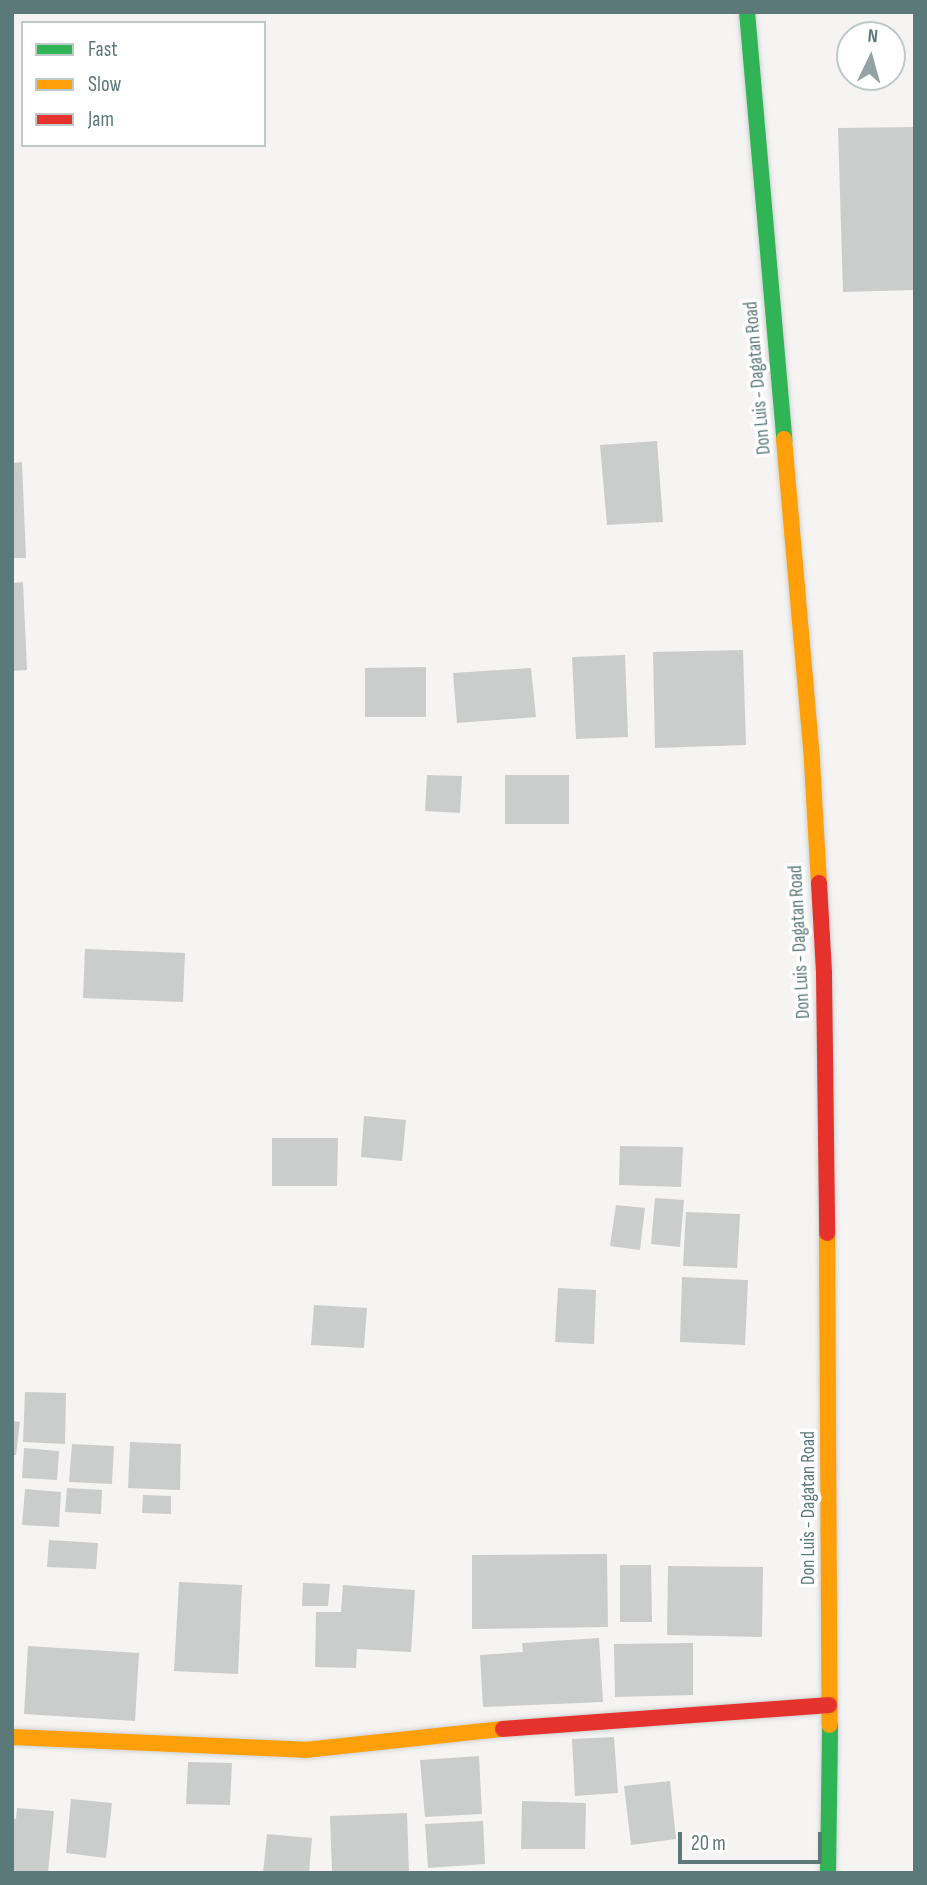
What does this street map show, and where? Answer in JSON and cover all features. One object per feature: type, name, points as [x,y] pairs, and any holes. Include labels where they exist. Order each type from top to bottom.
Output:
[{"type":"street","name":"Don Luis - Dagatan Road","points":[[747,12],[812,762],[824,973],[829,1201],[828,1873]]},
{"type":"street","points":[[12,1737],[176,1742],[305,1750],[546,1725],[829,1705]]},
{"type":"building","points":[[915,127],[915,290],[843,292],[838,128]]},
{"type":"building","points":[[657,441],[663,522],[607,525],[600,445]]},
{"type":"building","points":[[22,462],[26,558],[12,558],[12,463]]},
{"type":"building","points":[[23,582],[27,670],[12,671],[12,583]]},
{"type":"building","points":[[743,650],[746,745],[655,748],[653,652]]},
{"type":"building","points":[[625,655],[628,737],[576,739],[572,657]]},
{"type":"building","points":[[426,667],[426,717],[365,717],[365,668]]},
{"type":"building","points":[[531,668],[536,717],[457,723],[453,673]]},
{"type":"building","points":[[427,775],[462,776],[460,813],[425,811]]},
{"type":"building","points":[[505,775],[569,775],[569,824],[505,824]]},
{"type":"building","points":[[85,949],[185,953],[183,1002],[83,998]]},
{"type":"building","points":[[364,1116],[406,1120],[402,1161],[361,1157]]},
{"type":"building","points":[[272,1138],[338,1138],[337,1186],[272,1186]]},
{"type":"building","points":[[620,1146],[683,1147],[681,1187],[619,1185]]},
{"type":"building","points":[[655,1198],[684,1200],[680,1247],[651,1244]]},
{"type":"building","points":[[616,1205],[645,1208],[640,1250],[610,1246]]},
{"type":"building","points":[[686,1212],[740,1214],[737,1268],[683,1266]]},
{"type":"building","points":[[682,1277],[748,1280],[745,1345],[680,1342]]},
{"type":"building","points":[[558,1288],[596,1290],[594,1344],[555,1342]]},
{"type":"building","points":[[314,1305],[367,1308],[364,1348],[311,1345]]},
{"type":"building","points":[[25,1392],[66,1393],[65,1444],[23,1442]]},
{"type":"building","points":[[12,1421],[20,1422],[16,1455],[12,1455]]},
{"type":"building","points":[[130,1442],[181,1444],[180,1490],[128,1488]]},
{"type":"building","points":[[72,1444],[114,1446],[112,1484],[69,1482]]},
{"type":"building","points":[[24,1448],[59,1451],[57,1480],[22,1478]]},
{"type":"building","points":[[67,1488],[102,1490],[101,1514],[65,1512]]},
{"type":"building","points":[[25,1489],[61,1492],[59,1527],[22,1525]]},
{"type":"building","points":[[143,1495],[171,1496],[171,1514],[142,1513]]},
{"type":"building","points":[[49,1540],[98,1543],[96,1569],[47,1567]]},
{"type":"building","points":[[607,1554],[608,1627],[472,1629],[472,1555]]},
{"type":"building","points":[[620,1565],[651,1565],[652,1622],[620,1622]]},
{"type":"building","points":[[668,1566],[763,1567],[762,1637],[667,1635]]},
{"type":"building","points":[[179,1582],[242,1585],[238,1674],[174,1671]]},
{"type":"building","points":[[303,1583],[330,1584],[328,1606],[302,1606]]},
{"type":"building","points":[[343,1585],[415,1590],[411,1652],[357,1649],[356,1668],[315,1667],[316,1612],[341,1612]]},
{"type":"building","points":[[599,1638],[603,1702],[483,1707],[480,1655],[523,1652],[522,1643]]},
{"type":"building","points":[[693,1643],[693,1695],[615,1697],[614,1644]]},
{"type":"building","points":[[28,1646],[139,1653],[135,1721],[24,1714]]},
{"type":"building","points":[[614,1737],[618,1793],[575,1796],[572,1739]]},
{"type":"building","points":[[479,1756],[482,1814],[425,1817],[420,1760]]},
{"type":"building","points":[[188,1762],[232,1763],[230,1805],[186,1804]]},
{"type":"building","points":[[670,1781],[676,1839],[631,1845],[624,1786]]},
{"type":"building","points":[[71,1799],[112,1803],[106,1858],[66,1853]]},
{"type":"building","points":[[522,1801],[586,1803],[585,1849],[521,1849]]},
{"type":"building","points":[[17,1808],[54,1811],[48,1873],[12,1873],[12,1818],[16,1819]]},
{"type":"building","points":[[407,1813],[409,1873],[332,1873],[330,1816]]},
{"type":"building","points":[[483,1821],[485,1864],[428,1868],[425,1824]]},
{"type":"building","points":[[267,1834],[312,1838],[309,1873],[263,1873]]},
{"type":"traffic: fast","points":[[747,12],[784,439]]},
{"type":"traffic: fast","points":[[828,1873],[830,1725]]},
{"type":"traffic: slow","points":[[784,439],[812,762],[819,883]]},
{"type":"traffic: slow","points":[[827,1233],[830,1725]]},
{"type":"traffic: slow","points":[[12,1737],[305,1750],[503,1729]]},
{"type":"traffic: jam","points":[[819,883],[824,973],[827,1233]]},
{"type":"traffic: jam","points":[[503,1729],[829,1705]]}]
